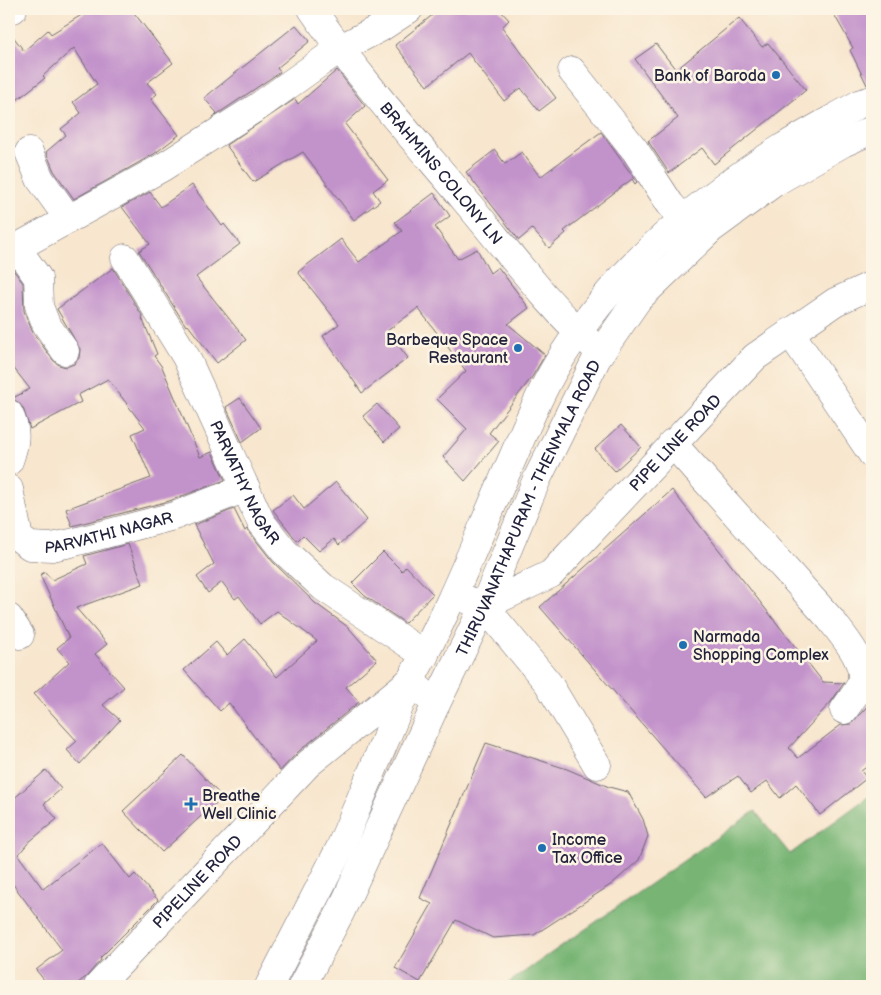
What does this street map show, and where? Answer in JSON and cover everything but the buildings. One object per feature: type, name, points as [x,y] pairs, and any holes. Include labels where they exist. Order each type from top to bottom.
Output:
[{"type":"street","points":[[9,10],[13,9]]},
{"type":"street","name":"BRAHMINS COLONY LN","points":[[312,9],[339,49],[577,332],[601,353]]},
{"type":"street","points":[[65,351],[46,324],[39,306],[38,278],[13,249],[163,167],[259,106],[339,49],[380,28],[409,9]]},
{"type":"street","points":[[572,71],[635,150],[670,204],[684,220]]},
{"type":"street","points":[[269,986],[340,848],[410,681],[425,655],[523,434],[554,369],[577,332],[612,289],[649,249],[714,195],[781,148],[861,103],[872,100]]},
{"type":"street","name":"THIRUVANATHAPURAM - THENMALA ROAD","points":[[302,986],[340,911],[436,704],[484,606],[537,479],[573,404],[601,353],[638,299],[711,229],[775,182],[843,143],[872,130]]},
{"type":"street","points":[[29,152],[40,179],[68,218]]},
{"type":"street","name":"PARVATHY NAGAR","points":[[125,258],[186,357],[261,522],[297,563],[323,587],[425,655]]},
{"type":"street","name":"PIPE LINE ROAD","points":[[484,606],[551,574],[672,443],[755,357],[835,302],[872,285]]},
{"type":"street","points":[[790,332],[872,454]]},
{"type":"street","points":[[9,414],[15,426],[14,444],[9,461]]},
{"type":"street","points":[[672,443],[832,620],[851,649],[861,666],[861,683],[844,710]]},
{"type":"street","name":"PARVATHI NAGAR","points":[[9,489],[14,543],[52,547],[174,516],[246,488]]},
{"type":"street","points":[[452,595],[484,606],[548,682],[597,765]]},
{"type":"street","points":[[410,681],[436,704]]},
{"type":"street","name":"PIPELINE ROAD","points":[[98,986],[308,764],[410,681]]},
{"type":"green space","points":[[872,794],[872,986],[504,986],[755,811],[790,854]]},
{"type":"place","name":"Bank of Baroda","points":[[776,75]]},
{"type":"place","name":"Barbeque Space Restaurant","points":[[518,348]]},
{"type":"place","name":"Narmada Shopping Complex","points":[[683,645]]},
{"type":"place","name":"Breathe Well Clinic","points":[[191,804]]},
{"type":"place","name":"Income Tax Office","points":[[542,848]]}]
